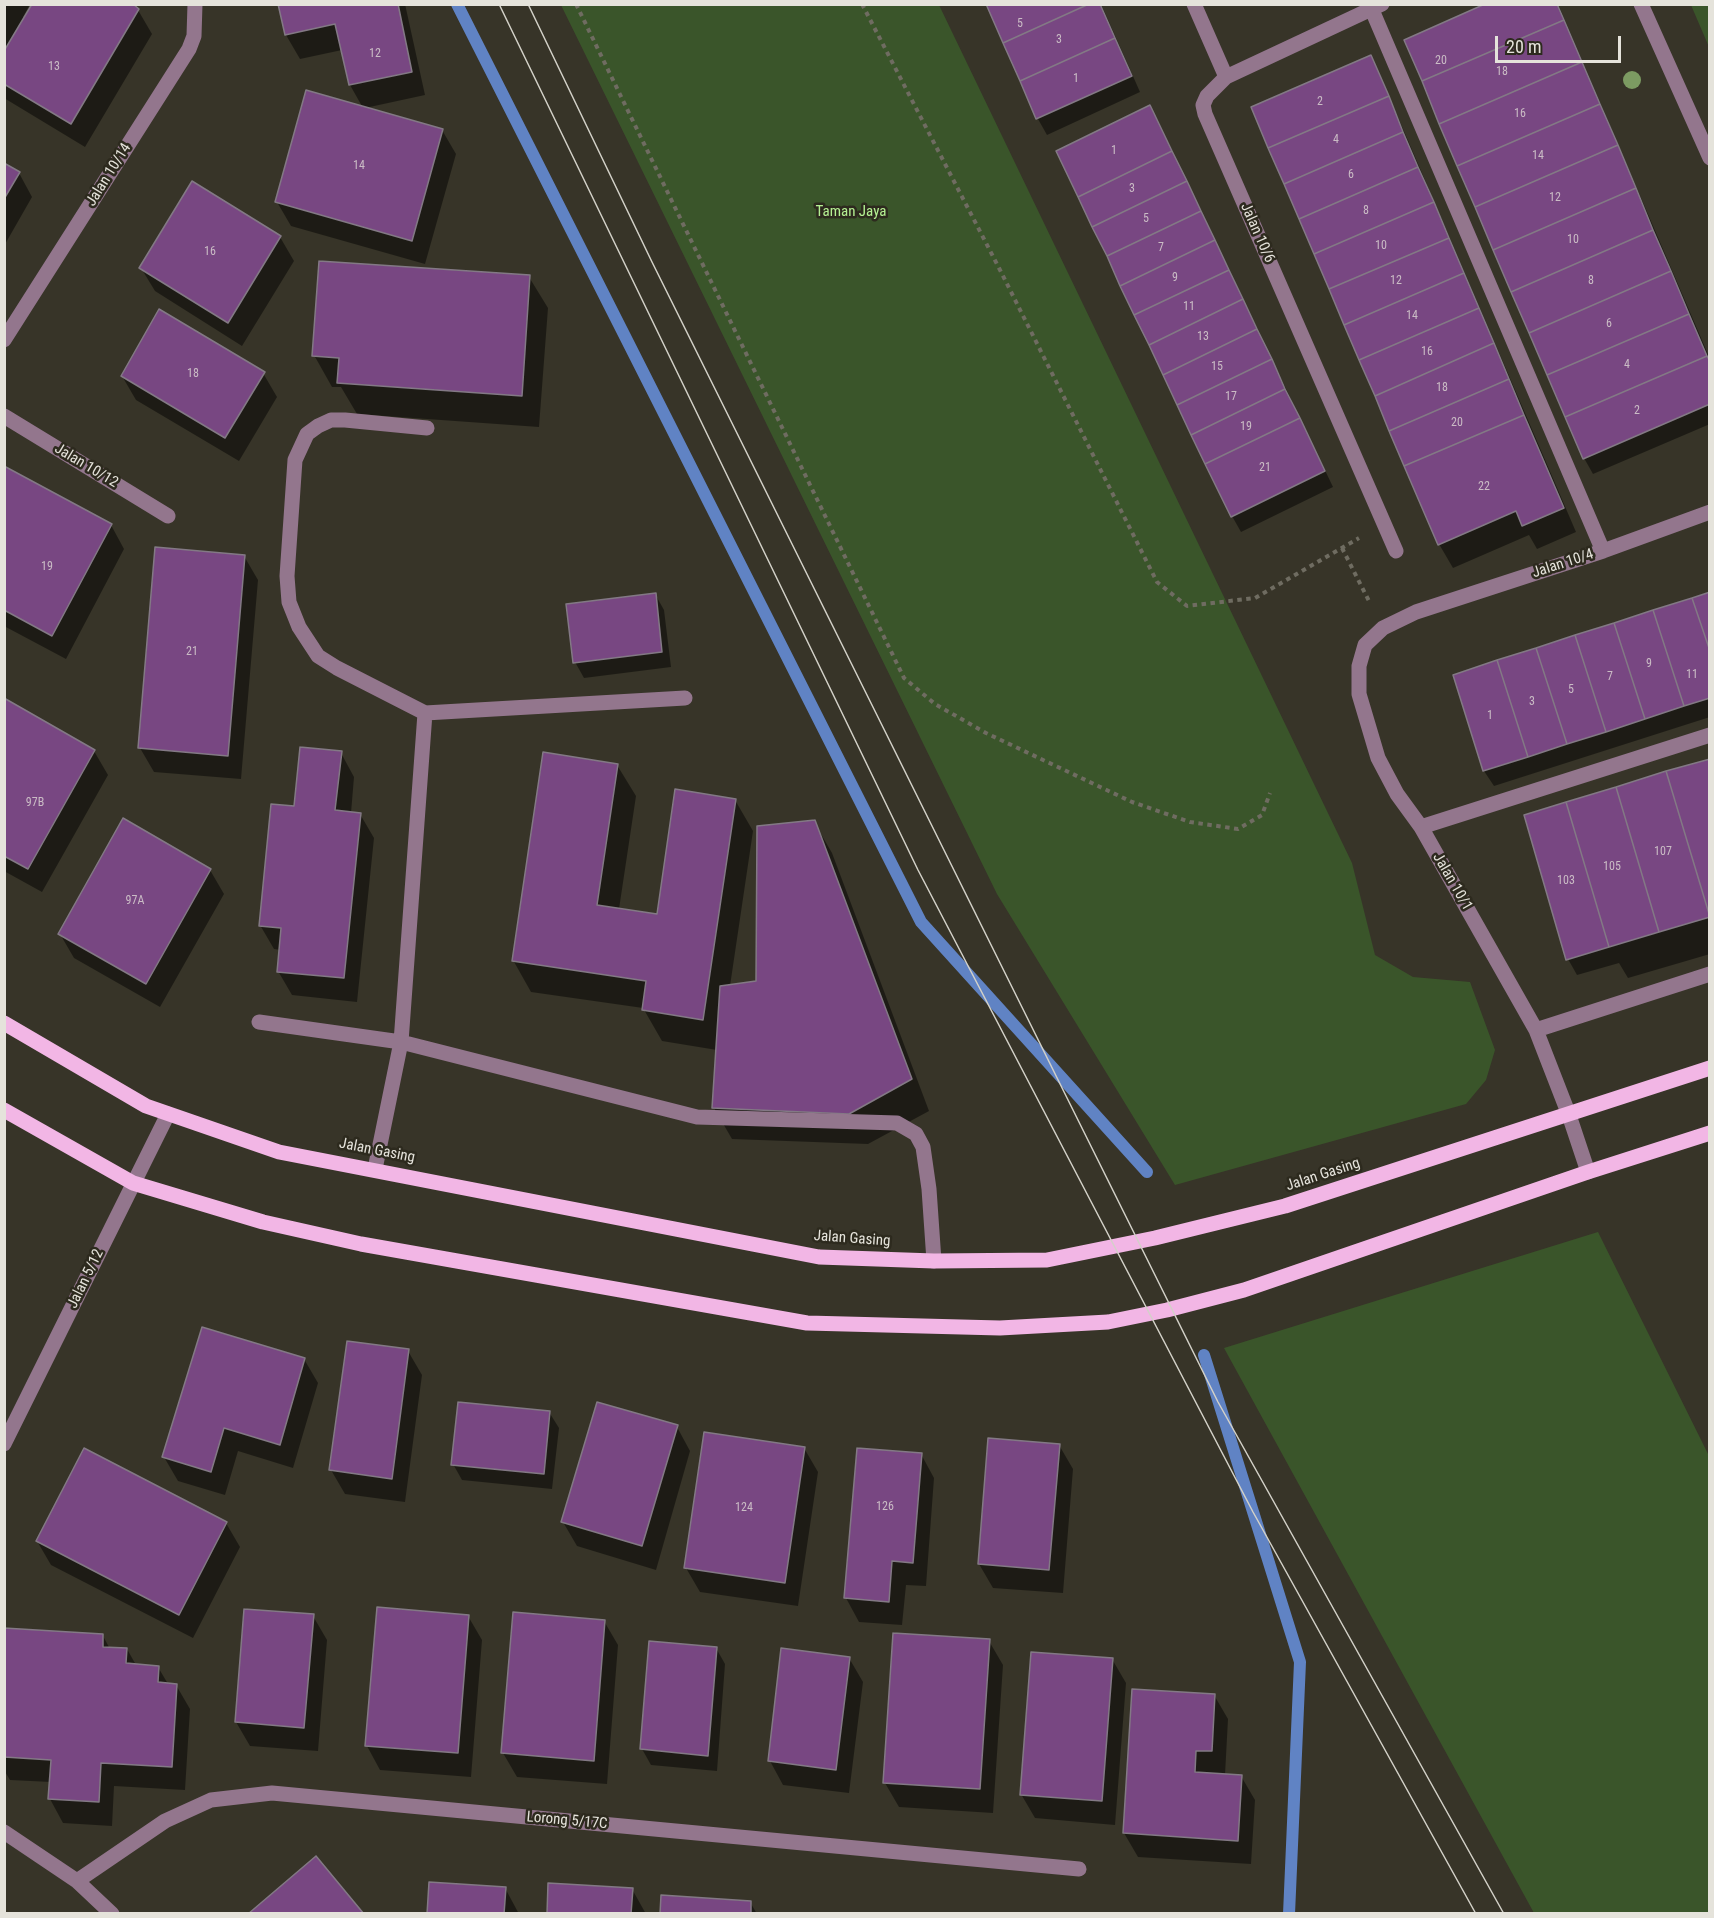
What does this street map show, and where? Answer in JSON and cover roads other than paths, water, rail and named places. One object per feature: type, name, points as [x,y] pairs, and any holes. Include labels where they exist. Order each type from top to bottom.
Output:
[{"type":"main road","name":"Jalan Gasing","points":[[4,1023],[146,1106],[279,1152],[819,1257],[934,1261],[1047,1260],[1155,1238],[1285,1206],[1710,1068]]},
{"type":"main road","points":[[4,1110],[133,1184],[264,1222],[361,1244],[807,1323],[1000,1328],[1108,1322],[1167,1310],[1244,1290],[1588,1172],[1710,1133]]},
{"type":"street","name":"Jalan 10/14","points":[[4,340],[189,49],[194,36],[195,4]]},
{"type":"street","points":[[1194,4],[1226,77]]},
{"type":"street","points":[[1641,4],[1710,158]]},
{"type":"street","points":[[1377,7],[1603,551]]},
{"type":"street","name":"Jalan 10/6","points":[[1377,7],[1226,77],[1207,96],[1203,105],[1396,551]]},
{"type":"street","name":"Jalan 10/12","points":[[4,416],[168,516]]},
{"type":"street","points":[[427,428],[331,420],[308,434],[295,460],[287,576],[290,602],[299,627],[318,656],[425,713],[686,698]]},
{"type":"street","name":"Jalan 10/4","points":[[1416,612],[1603,551],[1710,512]]},
{"type":"street","name":"Jalan 10/1","points":[[1416,612],[1383,628],[1365,645],[1359,666],[1359,694],[1378,758],[1397,794],[1421,827],[1536,1030],[1588,1172]]},
{"type":"street","points":[[375,1169],[401,1042],[425,713]]},
{"type":"street","points":[[1421,827],[1710,735]]},
{"type":"street","points":[[1536,1030],[1710,974]]},
{"type":"street","points":[[259,1022],[401,1042],[697,1117],[897,1123],[916,1134],[923,1147],[929,1189],[934,1261]]},
{"type":"street","name":"Jalan 5/12","points":[[4,1444],[168,1114]]},
{"type":"street","name":"Lorong 5/17C","points":[[77,1881],[165,1821],[211,1800],[272,1793],[1079,1869]]},
{"type":"street","points":[[4,1832],[77,1881],[112,1914]]},
{"type":"waterway","points":[[457,4],[921,922],[1147,1172]]},
{"type":"waterway","points":[[1204,1355],[1300,1662],[1289,1914]]},
{"type":"tram line","points":[[499,4],[918,870],[1253,1512],[1476,1914]]},
{"type":"tram line","points":[[528,4],[652,262],[1218,1402],[1504,1914]]},
{"type":"park label","name":"Taman Jaya","points":[[851,212]]}]
